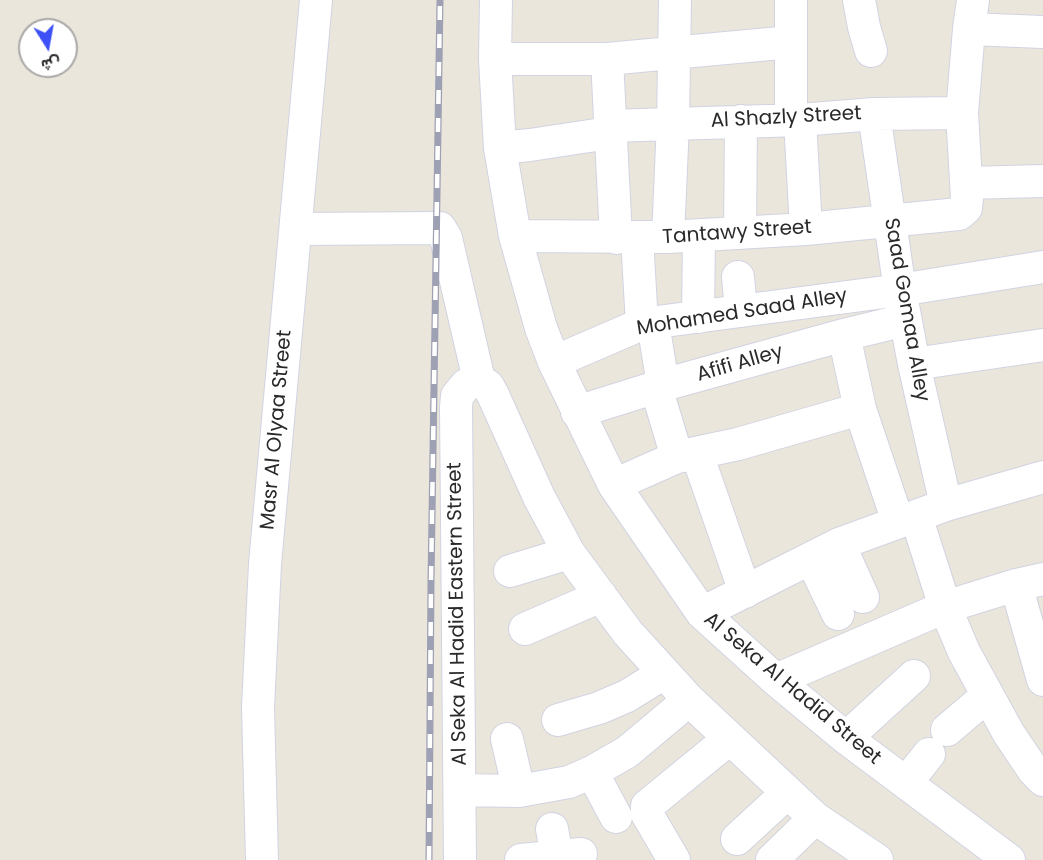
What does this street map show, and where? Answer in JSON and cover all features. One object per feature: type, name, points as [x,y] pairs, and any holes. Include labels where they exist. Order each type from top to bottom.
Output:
[{"type":"street","name":"Masr Al Olyaa Street","points":[[262,860],[259,780],[260,635],[316,0]]},
{"type":"street","name":"Al Seka Al Hadid Street","points":[[496,0],[495,59],[500,148],[515,236],[541,328],[554,362],[614,485],[702,613],[776,680],[846,738],[1009,860]]},
{"type":"street","points":[[668,237],[675,0]]},
{"type":"street","points":[[791,0],[796,120],[806,229]]},
{"type":"street","points":[[859,0],[871,51]]},
{"type":"street","points":[[1043,32],[971,14],[962,113],[966,183],[1043,182]]},
{"type":"street","points":[[495,59],[607,58],[791,42]]},
{"type":"street","points":[[607,58],[609,129],[626,238],[647,323],[659,386],[745,592]]},
{"type":"street","name":"Al Shazly Street","points":[[500,148],[530,145],[609,129],[673,123],[796,120],[874,114],[962,113]]},
{"type":"street","name":"Saad Gomaa Alley","points":[[874,114],[905,320],[946,506]]},
{"type":"street","points":[[740,233],[741,121]]},
{"type":"street","name":"Tantawy Street","points":[[515,236],[626,238],[699,236],[889,222],[959,214],[966,208],[966,183]]},
{"type":"street","points":[[296,229],[440,228],[446,238],[479,380],[489,386],[539,497],[570,553],[628,633],[689,700],[815,818],[877,860]]},
{"type":"street","points":[[698,317],[699,236]]},
{"type":"street","name":"Mohamed Saad Alley","points":[[554,362],[647,323],[900,290],[1043,267]]},
{"type":"street","points":[[738,277],[741,311]]},
{"type":"street","name":"Afifi Alley","points":[[577,412],[659,386],[905,320]]},
{"type":"street","points":[[844,335],[860,409],[964,652],[1010,735],[1034,771],[1043,780]]},
{"type":"street","points":[[914,364],[1043,345]]},
{"type":"street","name":"Al Seka Al Hadid Eastern Street","points":[[460,860],[456,407],[458,396],[466,385],[479,380]]},
{"type":"street","points":[[614,485],[687,456],[799,428],[860,409]]},
{"type":"street","points":[[702,613],[838,544],[946,506],[1043,477]]},
{"type":"street","points":[[811,558],[851,605],[838,544]]},
{"type":"street","points":[[510,571],[570,553]]},
{"type":"street","points":[[776,680],[945,607],[1030,582],[1043,680]]},
{"type":"street","points":[[525,629],[601,596]]},
{"type":"street","points":[[558,720],[599,708],[627,696],[664,673]]},
{"type":"street","points":[[846,738],[914,676]]},
{"type":"street","points":[[906,783],[938,742],[987,696]]},
{"type":"street","points":[[460,790],[519,791],[569,782],[627,752],[689,700]]},
{"type":"street","points":[[507,739],[519,791]]},
{"type":"street","points":[[674,860],[647,814],[647,806],[729,739]]},
{"type":"street","points":[[592,772],[616,817]]},
{"type":"street","points":[[737,839],[787,793]]},
{"type":"street","points":[[772,860],[815,818]]},
{"type":"street","points":[[521,860],[563,846]]},
{"type":"railway","points":[[429,860],[440,0]]}]
